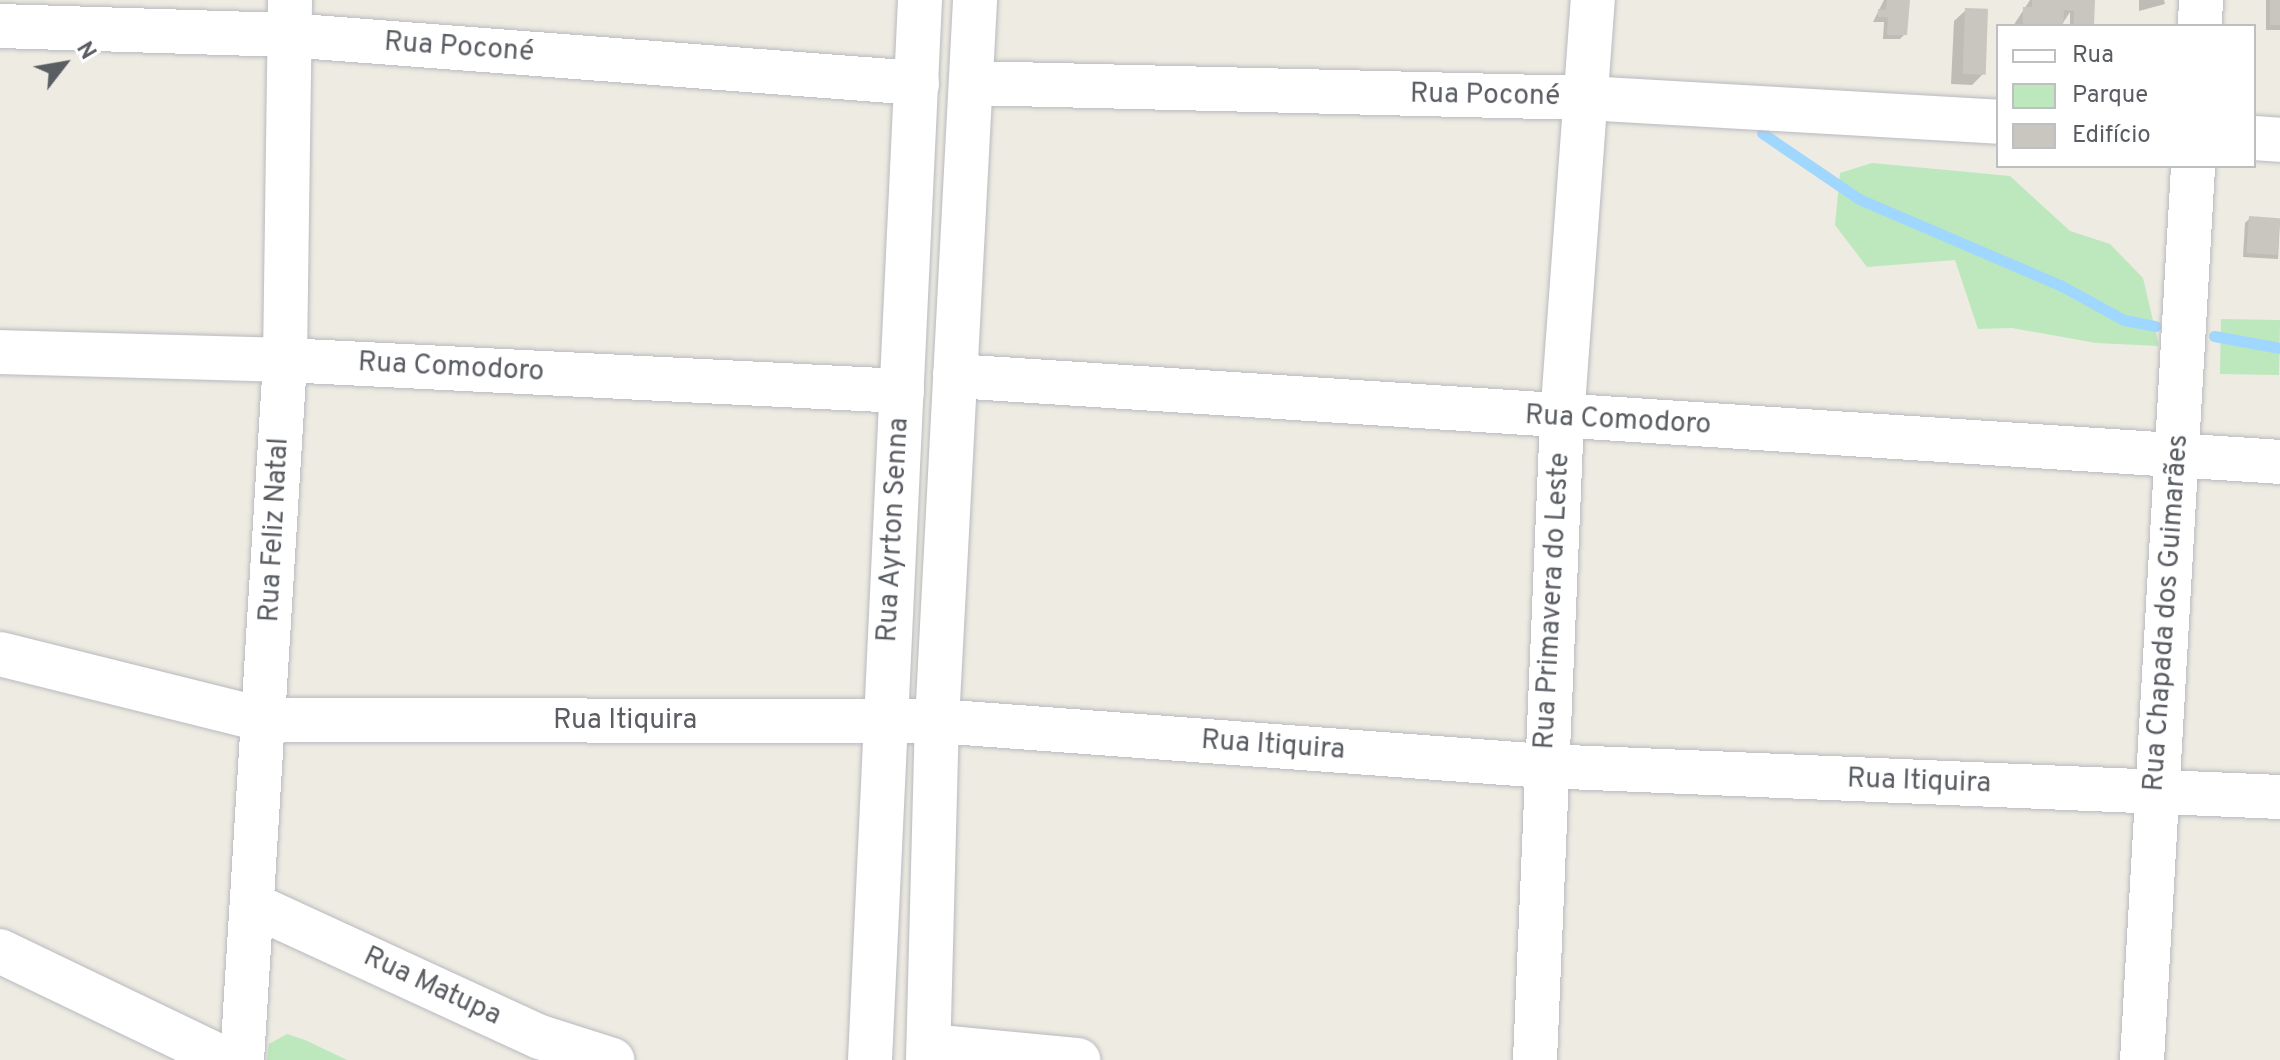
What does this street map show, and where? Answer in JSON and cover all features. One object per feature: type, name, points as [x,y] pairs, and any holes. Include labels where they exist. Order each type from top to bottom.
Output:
[{"type":"street","name":"Rua Ayrton Senna","points":[[870,1060],[920,0]]},
{"type":"street","name":"Rua Ayrton Senna","points":[[928,1053],[937,721],[975,0]]},
{"type":"street","name":"Rua Primavera do Leste","points":[[1535,1060],[1544,766],[1562,419],[1593,0]]},
{"type":"street","points":[[2200,24],[2201,0]]},
{"type":"street","name":"Rua Poconé","points":[[0,26],[289,18],[917,83]]},
{"type":"street","name":"Rua Feliz Natal","points":[[242,1060],[255,906],[285,360],[289,18]]},
{"type":"street","name":"Rua Poconé","points":[[971,83],[1586,98],[1996,122]]},
{"type":"street","points":[[2256,138],[2280,140]]},
{"type":"street","name":"Rua Chapada dos Guimarães","points":[[2142,1060],[2154,792],[2178,452],[2193,168]]},
{"type":"street","name":"Rua Comodoro","points":[[0,352],[285,360],[902,391]]},
{"type":"street","name":"Rua Comodoro","points":[[955,376],[1562,419],[2178,452],[2280,462]]},
{"type":"street","name":"Rua Itiquira","points":[[0,654],[265,720],[937,721],[1544,766],[2280,797]]},
{"type":"street","name":"Rua Matupa","points":[[255,906],[540,1037],[612,1060]]},
{"type":"street","points":[[0,951],[226,1060]]},
{"type":"street","points":[[928,1053],[1078,1060]]},
{"type":"green space","points":[[1872,163],[2010,176],[2070,231],[2110,244],[2143,278],[2159,346],[2096,343],[2012,328],[1978,329],[1955,260],[1867,267],[1835,225],[1840,173]]},
{"type":"green space","points":[[2221,319],[2280,320],[2279,375],[2220,374]]},
{"type":"green space","points":[[287,1034],[347,1060],[267,1060],[269,1044]]},
{"type":"building","points":[[1887,0],[1910,0],[1907,35],[1887,35],[1888,17],[1878,17],[1878,9],[1886,10]]},
{"type":"building","points":[[2032,0],[2095,0],[2094,24],[2074,24],[2074,11],[2064,10],[2063,24],[2023,24],[2023,7],[2032,7]]},
{"type":"building","points":[[2270,0],[2280,0],[2280,25],[2270,25]]},
{"type":"building","points":[[1965,8],[1988,9],[1986,75],[1963,74]]},
{"type":"building","points":[[2249,216],[2280,218],[2277,255],[2246,253]]},
{"type":"waterway","points":[[1762,133],[1859,199],[2060,285],[2124,320],[2155,326]]},
{"type":"waterway","points":[[2214,336],[2280,348]]}]
